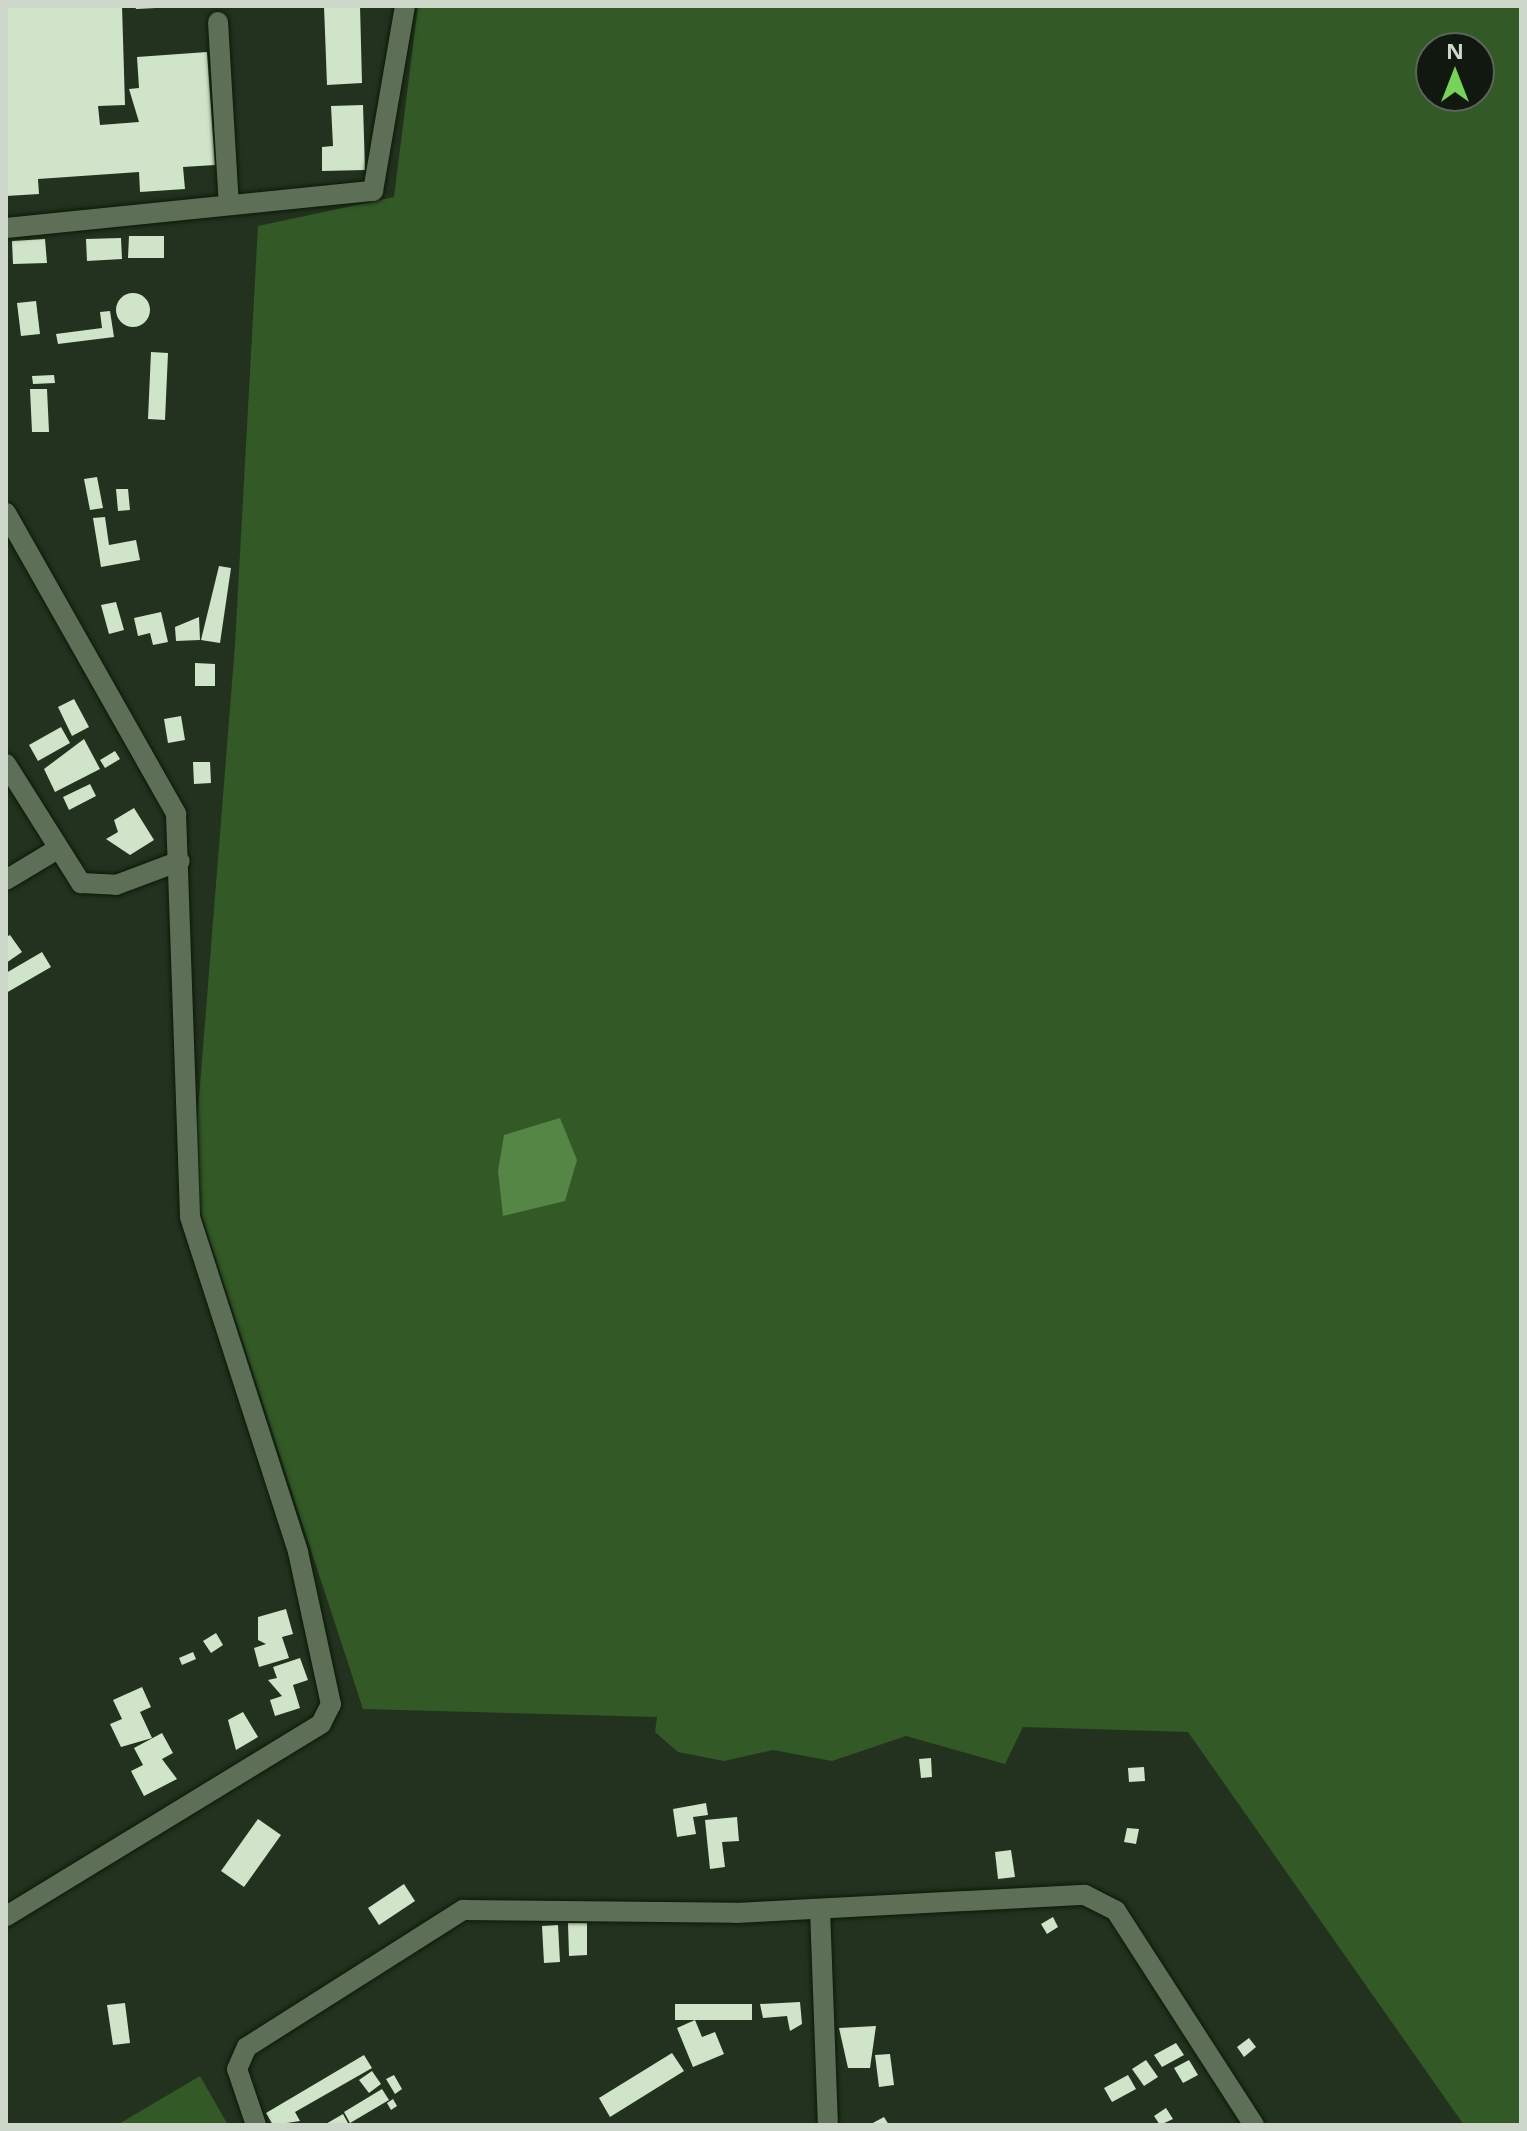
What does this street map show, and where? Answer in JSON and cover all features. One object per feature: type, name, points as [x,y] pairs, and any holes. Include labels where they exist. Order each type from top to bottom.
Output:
[{"type":"street","points":[[6,228],[373,191],[405,6]]},
{"type":"street","points":[[218,22],[229,205]]},
{"type":"street","points":[[6,513],[176,814],[190,1217],[298,1552],[331,1704],[321,1724],[6,1916]]},
{"type":"street","points":[[6,764],[54,851],[81,883],[97,889],[180,861]]},
{"type":"street","points":[[6,880],[54,851]]},
{"type":"street","points":[[256,2125],[237,2069],[247,2047],[463,1910],[820,1909],[1085,1895],[1107,1902],[1254,2125]]},
{"type":"street","points":[[820,1909],[828,2125]]},
{"type":"shaded area","points":[[418,6],[1521,6],[1521,2125],[1464,2125],[1188,1732],[1023,1727],[1005,1764],[906,1736],[832,1761],[773,1750],[724,1761],[678,1752],[655,1732],[657,1717],[363,1709],[192,1186],[235,645],[258,226],[394,197]]},
{"type":"shaded area","points":[[560,1118],[577,1160],[565,1201],[503,1216],[498,1171],[504,1135]]},
{"type":"shaded area","points":[[200,2076],[228,2125],[117,2125]]},
{"type":"building","points":[[6,6],[122,6],[125,105],[98,106],[100,125],[139,122],[129,89],[139,88],[137,57],[207,52],[215,165],[183,167],[185,189],[140,192],[139,172],[38,179],[39,194],[6,196]]},
{"type":"building","points":[[135,6],[156,6],[156,8],[136,9]]},
{"type":"building","points":[[324,6],[360,6],[362,83],[327,85]]},
{"type":"building","points":[[363,105],[365,170],[322,171],[322,147],[333,146],[331,106]]},
{"type":"building","points":[[129,236],[164,236],[164,258],[128,258]]},
{"type":"building","points":[[121,238],[122,259],[87,261],[86,239]]},
{"type":"building","points":[[45,239],[47,263],[13,264],[12,241]]},
{"type":"building","points":[[133,293],[145,298],[150,310],[145,322],[133,327],[121,322],[116,310],[121,298]]},
{"type":"building","points":[[36,301],[40,334],[21,336],[17,303]]},
{"type":"building","points":[[110,311],[114,337],[58,344],[56,334],[102,328],[100,312]]},
{"type":"building","points":[[151,352],[168,353],[165,420],[148,419]]},
{"type":"building","points":[[54,375],[55,383],[33,384],[32,376]]},
{"type":"building","points":[[30,389],[47,389],[49,432],[32,432]]},
{"type":"building","points":[[97,477],[103,508],[90,510],[84,479]]},
{"type":"building","points":[[116,489],[128,489],[130,510],[118,511]]},
{"type":"building","points":[[105,517],[109,545],[136,540],[140,560],[101,567],[93,518]]},
{"type":"building","points":[[219,566],[231,568],[220,643],[201,640]]},
{"type":"building","points":[[116,602],[124,630],[109,634],[101,605]]},
{"type":"building","points":[[161,612],[168,642],[153,645],[150,633],[138,636],[134,618]]},
{"type":"building","points":[[199,617],[200,640],[176,641],[175,627]]},
{"type":"building","points":[[195,663],[215,664],[215,686],[195,686]]},
{"type":"building","points":[[74,699],[89,727],[72,736],[58,707]]},
{"type":"building","points":[[181,716],[185,740],[168,743],[164,719]]},
{"type":"building","points":[[61,727],[70,743],[38,761],[29,745]]},
{"type":"building","points":[[84,739],[100,769],[55,792],[44,769]]},
{"type":"building","points":[[115,751],[120,759],[105,768],[100,760]]},
{"type":"building","points":[[193,762],[210,762],[211,783],[194,784]]},
{"type":"building","points":[[90,784],[96,796],[69,810],[63,797]]},
{"type":"building","points":[[134,808],[154,840],[130,855],[106,839],[118,832],[114,820]]},
{"type":"building","points":[[10,935],[22,952],[6,963],[6,937]]},
{"type":"building","points":[[42,952],[51,967],[6,993],[6,973]]},
{"type":"building","points":[[286,1609],[293,1634],[282,1637],[289,1658],[259,1667],[254,1648],[266,1644],[258,1640],[258,1617]]},
{"type":"building","points":[[216,1633],[223,1645],[211,1653],[203,1641]]},
{"type":"building","points":[[193,1652],[196,1659],[182,1665],[179,1658]]},
{"type":"building","points":[[300,1658],[308,1680],[293,1685],[300,1708],[275,1716],[270,1700],[282,1696],[268,1680],[277,1678],[273,1667]]},
{"type":"building","points":[[142,1687],[151,1707],[140,1712],[152,1738],[121,1747],[110,1724],[122,1719],[113,1700]]},
{"type":"building","points":[[243,1712],[258,1737],[236,1750],[228,1720]]},
{"type":"building","points":[[162,1733],[173,1753],[162,1759],[177,1779],[144,1796],[131,1771],[143,1765],[134,1748]]},
{"type":"building","points":[[931,1758],[932,1777],[921,1778],[919,1759]]},
{"type":"building","points":[[1144,1767],[1145,1781],[1129,1782],[1128,1768]]},
{"type":"building","points":[[706,1803],[708,1815],[693,1817],[696,1834],[677,1837],[673,1809]]},
{"type":"building","points":[[737,1817],[739,1841],[722,1842],[725,1867],[710,1869],[705,1820]]},
{"type":"building","points":[[258,1819],[281,1835],[244,1887],[221,1871]]},
{"type":"building","points":[[1127,1828],[1139,1829],[1136,1844],[1124,1842]]},
{"type":"building","points":[[1011,1850],[1015,1877],[998,1879],[995,1852]]},
{"type":"building","points":[[404,1884],[415,1901],[379,1925],[368,1908]]},
{"type":"building","points":[[1053,1917],[1058,1927],[1047,1934],[1041,1924]]},
{"type":"building","points":[[568,1923],[587,1923],[587,1955],[569,1956]]},
{"type":"building","points":[[558,1925],[560,1962],[544,1963],[542,1926]]},
{"type":"building","points":[[800,2002],[802,2024],[790,2031],[787,2016],[763,2018],[760,2004]]},
{"type":"building","points":[[125,2003],[130,2043],[113,2045],[107,2005]]},
{"type":"building","points":[[675,2004],[752,2004],[752,2020],[675,2020]]},
{"type":"building","points":[[695,2020],[702,2037],[715,2032],[724,2054],[693,2067],[677,2028]]},
{"type":"building","points":[[876,2026],[870,2068],[848,2068],[839,2028]]},
{"type":"building","points":[[1249,2038],[1256,2047],[1244,2057],[1237,2047]]},
{"type":"building","points":[[1176,2043],[1184,2055],[1162,2067],[1154,2055]]},
{"type":"building","points":[[672,2053],[684,2071],[610,2117],[599,2098]]},
{"type":"building","points":[[890,2054],[894,2085],[879,2087],[875,2055]]},
{"type":"building","points":[[364,2055],[372,2068],[295,2112],[300,2121],[273,2125],[266,2113]]},
{"type":"building","points":[[1146,2060],[1158,2077],[1144,2086],[1132,2069]]},
{"type":"building","points":[[1189,2060],[1198,2075],[1183,2083],[1174,2068]]},
{"type":"building","points":[[372,2071],[381,2084],[369,2093],[359,2080]]},
{"type":"building","points":[[394,2075],[402,2089],[395,2094],[386,2079]]},
{"type":"building","points":[[1128,2075],[1136,2089],[1112,2102],[1104,2088]]},
{"type":"building","points":[[382,2089],[389,2100],[350,2123],[344,2112]]},
{"type":"building","points":[[393,2099],[397,2106],[391,2110],[387,2103]]},
{"type":"building","points":[[1166,2108],[1173,2119],[1160,2125],[1154,2116]]},
{"type":"building","points":[[343,2114],[349,2125],[324,2125]]},
{"type":"building","points":[[884,2117],[889,2125],[869,2125]]}]
